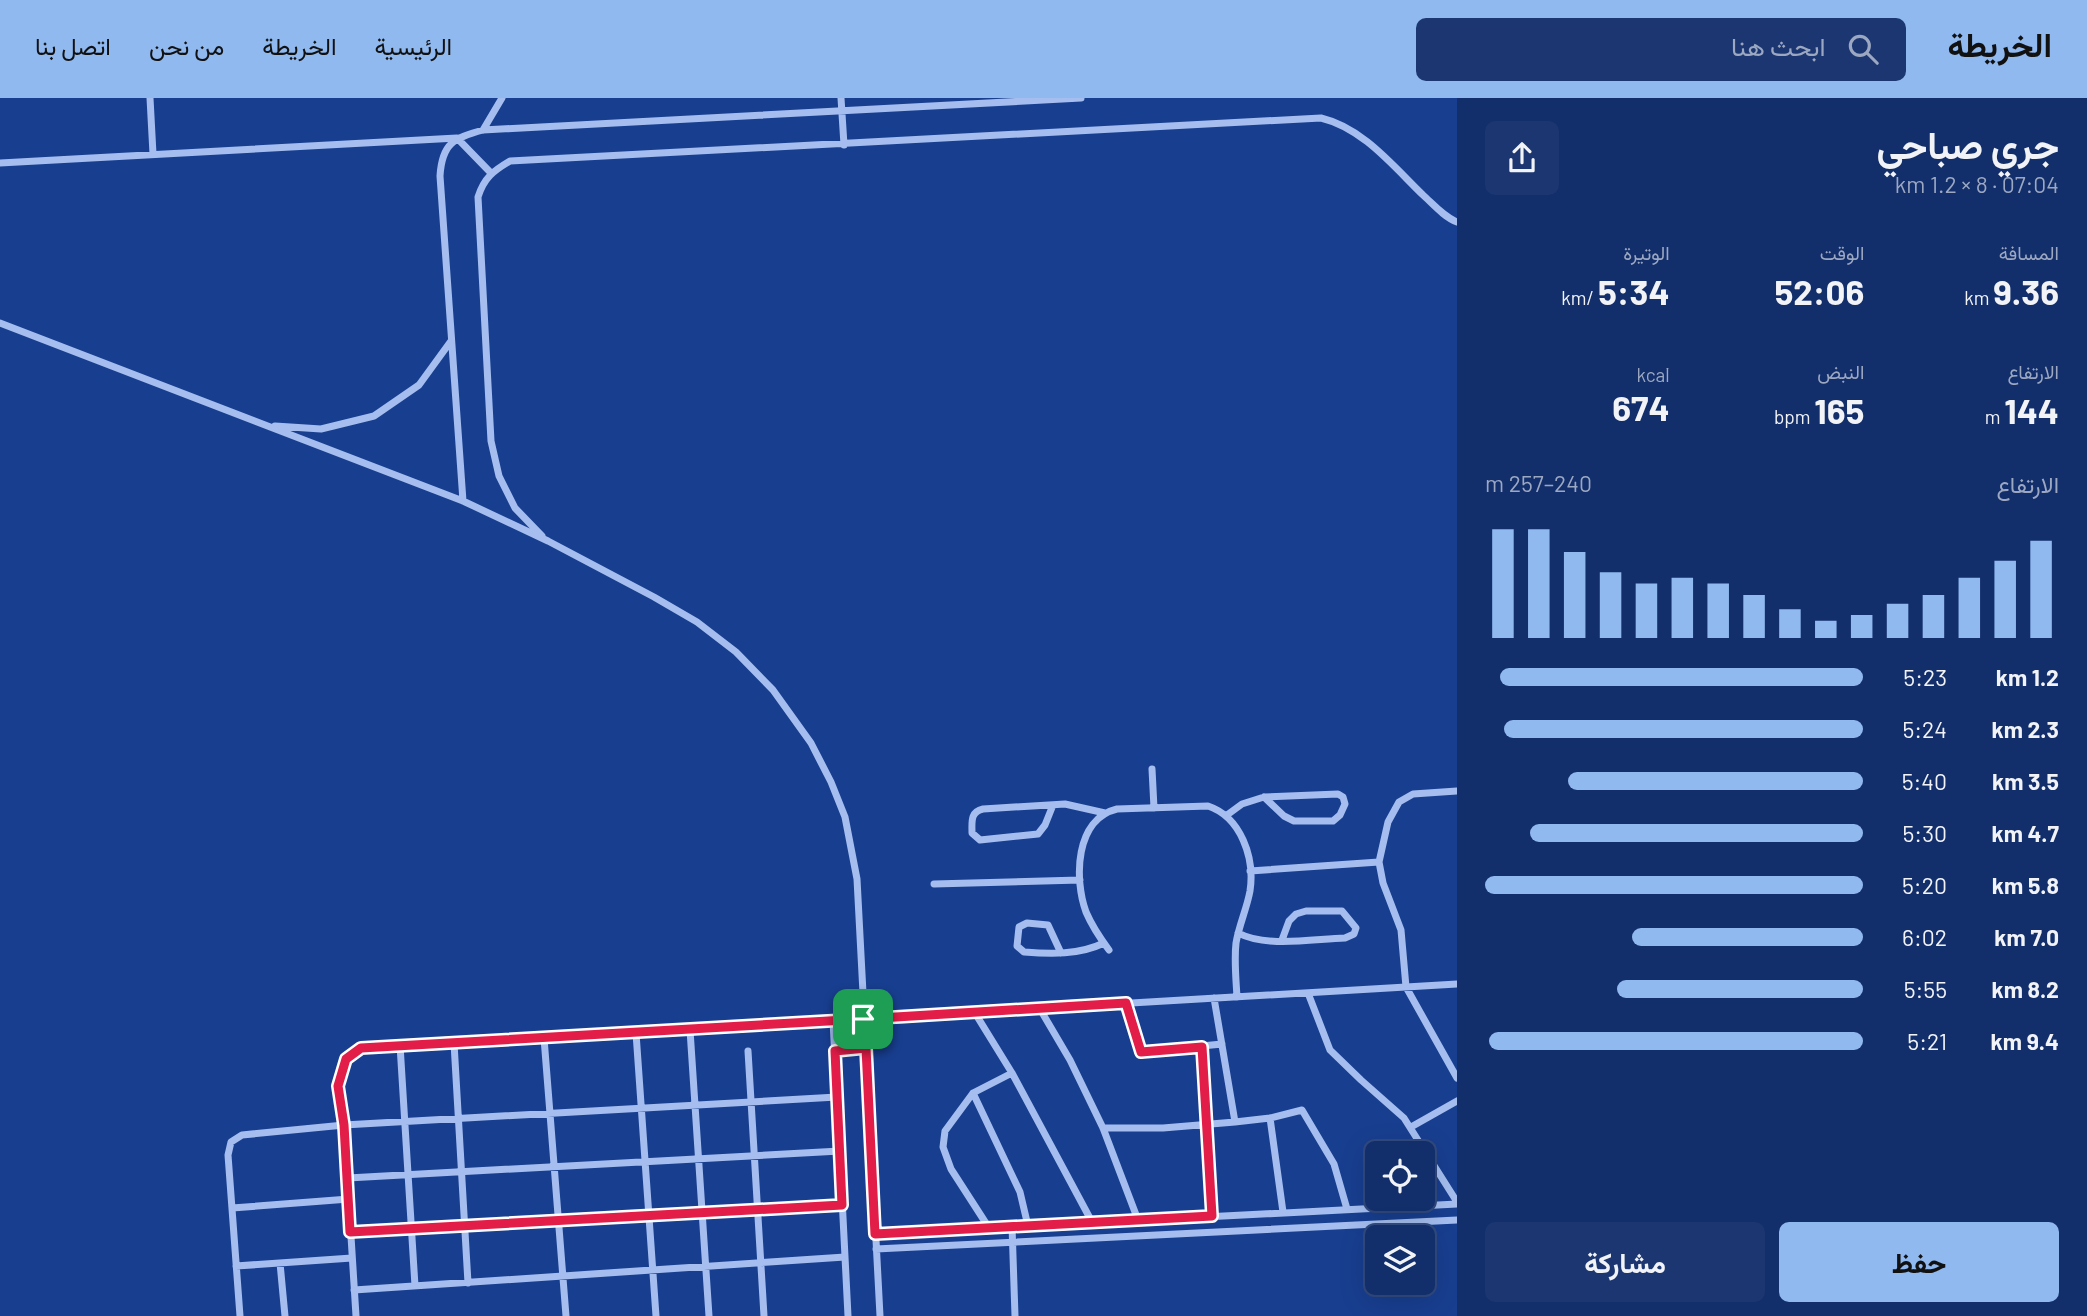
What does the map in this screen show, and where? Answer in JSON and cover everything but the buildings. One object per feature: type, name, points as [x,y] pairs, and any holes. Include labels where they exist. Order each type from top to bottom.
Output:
[{"type":"street","points":[[150,98],[153,154]]},
{"type":"street","points":[[483,130],[502,98]]},
{"type":"street","points":[[841,98],[844,145]]},
{"type":"street","points":[[0,163],[457,138],[483,130],[1082,98]]},
{"type":"street","points":[[548,541],[515,508],[499,476],[491,442],[478,197],[490,172],[510,161],[1321,118],[1357,132],[1436,208],[1457,222]]},
{"type":"street","points":[[457,138],[490,172]]},
{"type":"street","points":[[457,138],[446,148],[440,161],[439,176],[463,501]]},
{"type":"street","points":[[0,323],[463,501],[548,541],[697,622],[736,652],[773,690],[811,743],[831,782],[845,817],[857,879],[880,1316]]},
{"type":"street","points":[[267,426],[321,429],[374,415],[419,385],[451,341]]},
{"type":"street","points":[[1152,769],[1154,808]]},
{"type":"street","points":[[1457,791],[1413,794],[1399,802],[1388,822],[1379,862],[1382,883],[1401,930],[1406,987],[1457,1078]]},
{"type":"street","points":[[1227,814],[1248,801],[1264,797],[1338,794],[1343,797],[1345,804],[1340,816],[1334,821],[1294,821],[1284,816],[1264,797]]},
{"type":"street","points":[[1053,805],[1042,830],[1032,836],[980,840],[972,833],[972,818],[979,810],[1053,805],[1078,805],[1105,813]]},
{"type":"street","points":[[1061,953],[1048,925],[1027,923],[1019,927],[1017,943],[1021,951],[1061,953],[1106,946],[1086,910],[1080,880],[1081,857],[1094,822],[1105,813],[1117,809],[1208,806],[1227,814],[1239,831],[1250,871],[1250,892],[1236,946],[1237,997]]},
{"type":"street","points":[[1250,871],[1379,862]]},
{"type":"street","points":[[934,884],[1080,880]]},
{"type":"street","points":[[1238,933],[1253,940],[1282,940],[1348,938],[1354,934],[1356,928],[1342,911],[1306,911],[1292,917],[1282,940]]},
{"type":"street","points":[[356,1316],[344,1125],[338,1086],[346,1059],[361,1048],[1457,984]]},
{"type":"street","points":[[875,1234],[1457,1203],[1411,1127],[1330,1049],[1308,993]]},
{"type":"street","points":[[1214,998],[1235,1122]]},
{"type":"street","points":[[1126,1003],[1141,1052],[1223,1044]]},
{"type":"street","points":[[1040,1009],[1103,1128],[1138,1220]]},
{"type":"street","points":[[975,1013],[1012,1073],[1092,1222]]},
{"type":"street","points":[[833,1020],[848,1316]]},
{"type":"street","points":[[690,1030],[709,1316]]},
{"type":"street","points":[[636,1033],[656,1316]]},
{"type":"street","points":[[544,1038],[566,1316]]},
{"type":"street","points":[[454,1042],[468,1283]]},
{"type":"street","points":[[400,1045],[415,1286]]},
{"type":"street","points":[[1202,1047],[1212,1216]]},
{"type":"street","points":[[835,1051],[866,1048]]},
{"type":"street","points":[[748,1051],[764,1316]]},
{"type":"street","points":[[989,1228],[951,1169],[943,1147],[945,1131],[973,1093],[1012,1073]]},
{"type":"street","points":[[973,1093],[1020,1192],[1028,1226]]},
{"type":"street","points":[[240,1316],[228,1148],[242,1135],[405,1121],[837,1097]]},
{"type":"street","points":[[1411,1127],[1457,1101]]},
{"type":"street","points":[[1103,1128],[1163,1128],[1235,1122],[1302,1111],[1334,1164],[1347,1209]]},
{"type":"street","points":[[1270,1118],[1283,1212]]},
{"type":"street","points":[[348,1178],[840,1151]]},
{"type":"street","points":[[232,1208],[349,1199]]},
{"type":"street","points":[[350,1232],[842,1205]]},
{"type":"street","points":[[1318,1211],[1319,1227]]},
{"type":"street","points":[[876,1249],[1457,1220]]},
{"type":"street","points":[[1012,1226],[1015,1316]]},
{"type":"street","points":[[354,1290],[845,1257]]},
{"type":"street","points":[[236,1266],[352,1258]]},
{"type":"street","points":[[280,1263],[285,1316]]},
{"type":"route","points":[[863,1019],[361,1048],[346,1059],[338,1086],[344,1125],[350,1232],[842,1205],[835,1051],[866,1048],[863,1019],[1126,1003],[1141,1052],[1202,1047],[1212,1216],[875,1234],[866,1048],[863,1019]]}]
